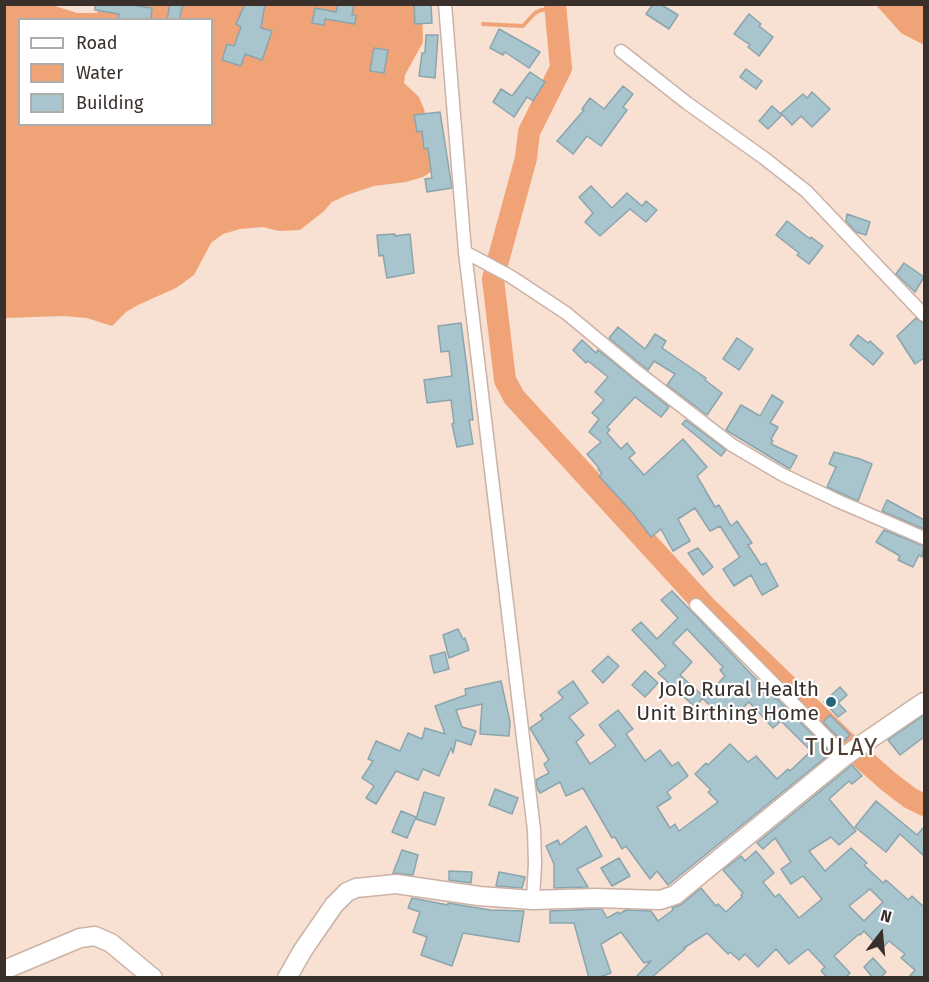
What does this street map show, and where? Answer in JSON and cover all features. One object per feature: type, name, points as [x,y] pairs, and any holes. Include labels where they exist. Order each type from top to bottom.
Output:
[{"type":"street","points":[[445,4],[465,252],[534,830],[536,863],[533,900]]},
{"type":"street","points":[[621,51],[806,191],[924,315]]},
{"type":"street","points":[[465,252],[510,276],[575,319],[636,371],[732,445],[783,475],[924,538]]},
{"type":"street","points":[[696,605],[851,752]]},
{"type":"street","points":[[287,978],[334,905],[347,892],[356,888],[396,884],[479,896],[533,900],[596,898],[660,900],[675,895],[851,752],[924,702]]},
{"type":"street","points":[[4,970],[80,938],[95,936],[111,943],[153,978]]},
{"type":"water","points":[[108,4],[422,5],[423,42],[405,75],[404,83],[419,97],[424,109],[432,171],[423,177],[406,182],[374,186],[347,195],[332,202],[300,230],[279,231],[263,227],[240,229],[223,234],[211,243],[194,275],[176,288],[126,312],[112,326],[87,318],[64,316],[5,318],[5,5],[52,5],[77,13],[96,13]]},
{"type":"water","points":[[876,5],[924,5],[924,45],[901,33]]},
{"type":"building","points":[[95,4],[137,4],[137,6],[152,8],[151,18],[118,18],[119,14],[95,10]]},
{"type":"building","points":[[170,4],[183,4],[180,18],[167,18]]},
{"type":"building","points":[[245,4],[265,4],[261,28],[272,31],[262,60],[245,54],[241,66],[222,60],[227,44],[234,46],[241,27],[236,24]]},
{"type":"building","points":[[338,4],[354,4],[352,15],[356,15],[355,24],[325,19],[324,25],[312,23],[315,8],[336,12]]},
{"type":"building","points":[[414,4],[431,4],[432,23],[415,24]]},
{"type":"building","points":[[653,4],[660,4],[678,15],[669,29],[646,14]]},
{"type":"building","points":[[749,14],[773,37],[759,56],[748,47],[750,45],[734,34]]},
{"type":"building","points":[[499,29],[540,52],[529,68],[505,52],[503,55],[490,48]]},
{"type":"building","points":[[426,35],[438,35],[435,78],[419,76],[422,53],[425,53]]},
{"type":"building","points":[[374,48],[388,50],[384,73],[370,71]]},
{"type":"building","points":[[746,69],[762,81],[756,89],[740,77]]},
{"type":"building","points":[[530,72],[545,82],[533,101],[527,97],[514,117],[493,102],[501,89],[512,96]]},
{"type":"building","points":[[623,86],[633,94],[623,107],[627,110],[601,146],[587,136],[573,154],[557,141],[584,110],[582,109],[590,98],[604,109]]},
{"type":"building","points":[[812,92],[830,109],[812,127],[801,116],[792,125],[781,113],[803,94],[807,98]]},
{"type":"building","points":[[772,106],[782,115],[768,129],[759,121]]},
{"type":"building","points":[[440,112],[452,188],[427,192],[425,179],[432,178],[428,148],[424,149],[422,131],[417,132],[414,115]]},
{"type":"building","points":[[591,186],[612,208],[627,193],[642,206],[646,201],[657,210],[646,222],[630,209],[600,236],[585,222],[593,213],[579,197]]},
{"type":"building","points":[[847,214],[870,222],[866,235],[856,232],[846,221]]},
{"type":"building","points":[[787,221],[823,246],[809,264],[776,235]]},
{"type":"building","points":[[395,234],[395,236],[410,234],[414,273],[387,278],[383,255],[379,256],[377,235]]},
{"type":"building","points":[[904,263],[924,277],[915,292],[896,274]]},
{"type":"building","points":[[916,318],[924,323],[924,358],[915,364],[897,336]]},
{"type":"building","points":[[461,323],[473,420],[469,420],[473,444],[457,447],[452,424],[454,423],[451,400],[427,403],[424,380],[452,376],[449,351],[441,352],[438,326]]},
{"type":"building","points":[[618,327],[645,349],[655,334],[666,341],[662,348],[706,378],[705,380],[722,393],[707,415],[667,385],[675,374],[654,361],[648,370],[609,338]]},
{"type":"building","points":[[858,335],[868,343],[870,341],[883,353],[873,365],[850,345]]},
{"type":"building","points":[[737,338],[753,349],[739,370],[723,359]]},
{"type":"building","points":[[582,340],[596,353],[598,350],[669,407],[661,417],[635,397],[607,427],[610,430],[607,433],[621,449],[627,443],[635,453],[629,458],[644,475],[683,439],[707,467],[697,476],[715,507],[719,505],[731,526],[737,521],[752,543],[748,545],[761,565],[766,563],[778,586],[762,595],[751,575],[734,586],[723,569],[740,557],[720,526],[710,531],[695,508],[678,519],[690,541],[673,551],[661,529],[651,537],[599,476],[602,474],[599,468],[587,454],[601,442],[589,432],[599,419],[592,413],[604,400],[595,392],[608,377],[588,361],[586,363],[573,350]]},
{"type":"building","points":[[772,395],[783,402],[770,423],[778,427],[771,439],[773,441],[771,444],[797,456],[790,469],[726,430],[741,405],[760,416]]},
{"type":"building","points":[[686,420],[726,450],[721,456],[682,424]]},
{"type":"building","points":[[834,452],[872,464],[858,501],[827,487],[836,467],[829,464]]},
{"type":"building","points":[[887,500],[924,520],[924,529],[882,511]]},
{"type":"building","points":[[884,530],[924,546],[922,557],[919,555],[913,567],[898,560],[900,556],[876,542]]},
{"type":"building","points":[[698,548],[713,567],[703,575],[688,553]]},
{"type":"building","points":[[672,591],[775,699],[831,753],[668,885],[657,871],[650,879],[626,846],[622,849],[615,837],[612,838],[583,788],[566,796],[560,782],[540,793],[537,788],[536,780],[549,773],[544,764],[549,760],[530,728],[543,719],[540,715],[563,698],[558,692],[573,681],[588,703],[569,717],[584,735],[576,742],[590,764],[616,746],[599,725],[618,710],[633,729],[626,734],[645,761],[660,750],[672,766],[678,762],[688,776],[667,792],[671,798],[657,807],[670,828],[675,824],[679,831],[718,802],[708,792],[711,790],[695,774],[730,744],[748,762],[756,756],[777,779],[788,769],[790,771],[811,751],[781,721],[773,728],[749,702],[728,722],[703,699],[725,676],[720,670],[723,667],[687,629],[673,643],[692,662],[680,675],[704,697],[695,707],[658,673],[666,666],[632,630],[641,622],[657,639],[678,618],[661,600]]},
{"type":"building","points":[[458,629],[463,639],[465,638],[469,650],[449,658],[443,635]]},
{"type":"building","points":[[445,652],[449,669],[434,673],[430,656]]},
{"type":"building","points":[[608,656],[619,666],[603,683],[592,671]]},
{"type":"building","points":[[645,671],[658,683],[645,697],[632,685]]},
{"type":"building","points":[[501,681],[510,722],[509,736],[480,734],[482,704],[456,710],[462,727],[476,731],[471,745],[456,740],[453,753],[451,748],[439,776],[423,769],[418,780],[396,771],[376,804],[366,798],[374,786],[362,778],[373,761],[368,759],[376,741],[400,751],[408,733],[422,739],[425,728],[445,734],[435,706],[466,695],[465,689]]},
{"type":"building","name":"Jolo Rural Health Unit Birthing Home","points":[[840,687],[847,695],[838,703],[846,711],[838,717],[824,702]]},
{"type":"building","points":[[830,715],[850,735],[843,742],[823,722]]},
{"type":"building","points":[[924,715],[924,737],[900,755],[888,740]]},
{"type":"building","points":[[852,765],[862,776],[852,784],[849,781],[829,799],[856,831],[839,845],[831,837],[809,851],[825,871],[851,848],[867,863],[864,865],[883,883],[886,880],[908,900],[912,896],[924,907],[924,978],[908,978],[915,970],[901,958],[905,954],[889,941],[881,949],[864,931],[834,956],[850,973],[845,978],[828,978],[821,971],[825,967],[808,949],[789,964],[776,949],[758,967],[745,954],[739,960],[730,952],[728,954],[707,933],[684,948],[651,978],[635,978],[651,961],[644,963],[621,932],[601,944],[611,973],[589,978],[574,923],[550,923],[550,911],[596,909],[602,909],[607,918],[626,910],[651,911],[658,921],[701,888],[716,906],[718,904],[726,912],[742,897],[743,893],[723,870],[741,856],[745,861],[756,851],[774,873],[763,882],[775,897],[779,894],[799,918],[822,899],[803,876],[791,884],[781,869],[791,862],[775,838],[763,849],[757,843]],"holes":[[[870,889],[883,902],[864,921],[849,906]]]},
{"type":"building","points":[[495,789],[518,798],[512,814],[489,805]]},
{"type":"building","points":[[424,792],[444,798],[435,825],[416,819]]},
{"type":"building","points":[[876,801],[917,835],[924,827],[924,856],[900,834],[886,852],[855,827]]},
{"type":"building","points":[[401,811],[416,817],[407,838],[392,832]]},
{"type":"building","points":[[586,826],[602,856],[577,869],[588,887],[554,888],[554,864],[546,846],[558,840],[560,845]]},
{"type":"building","points":[[402,850],[418,855],[413,875],[393,873]]},
{"type":"building","points":[[619,858],[630,876],[612,886],[601,868]]},
{"type":"building","points":[[449,871],[472,872],[471,883],[449,880]]},
{"type":"building","points":[[499,872],[525,877],[522,888],[496,886]]},
{"type":"building","points":[[412,898],[490,910],[524,911],[519,942],[463,933],[452,966],[421,955],[427,937],[413,932],[420,912],[408,908]]},
{"type":"building","points":[[873,958],[886,972],[880,978],[873,978],[864,967]]},
{"type":"waterway","points":[[555,4],[561,68],[529,132],[526,158],[493,279],[505,380],[514,397],[706,607],[864,760],[910,798],[924,805]]},
{"type":"waterway","points":[[483,24],[523,26],[535,13],[555,9]]},
{"type":"place","name":"Jolo Rural Health Unit Birthing Home","points":[[831,702]]},
{"type":"district","name":"TULAY","points":[[842,748]]}]
